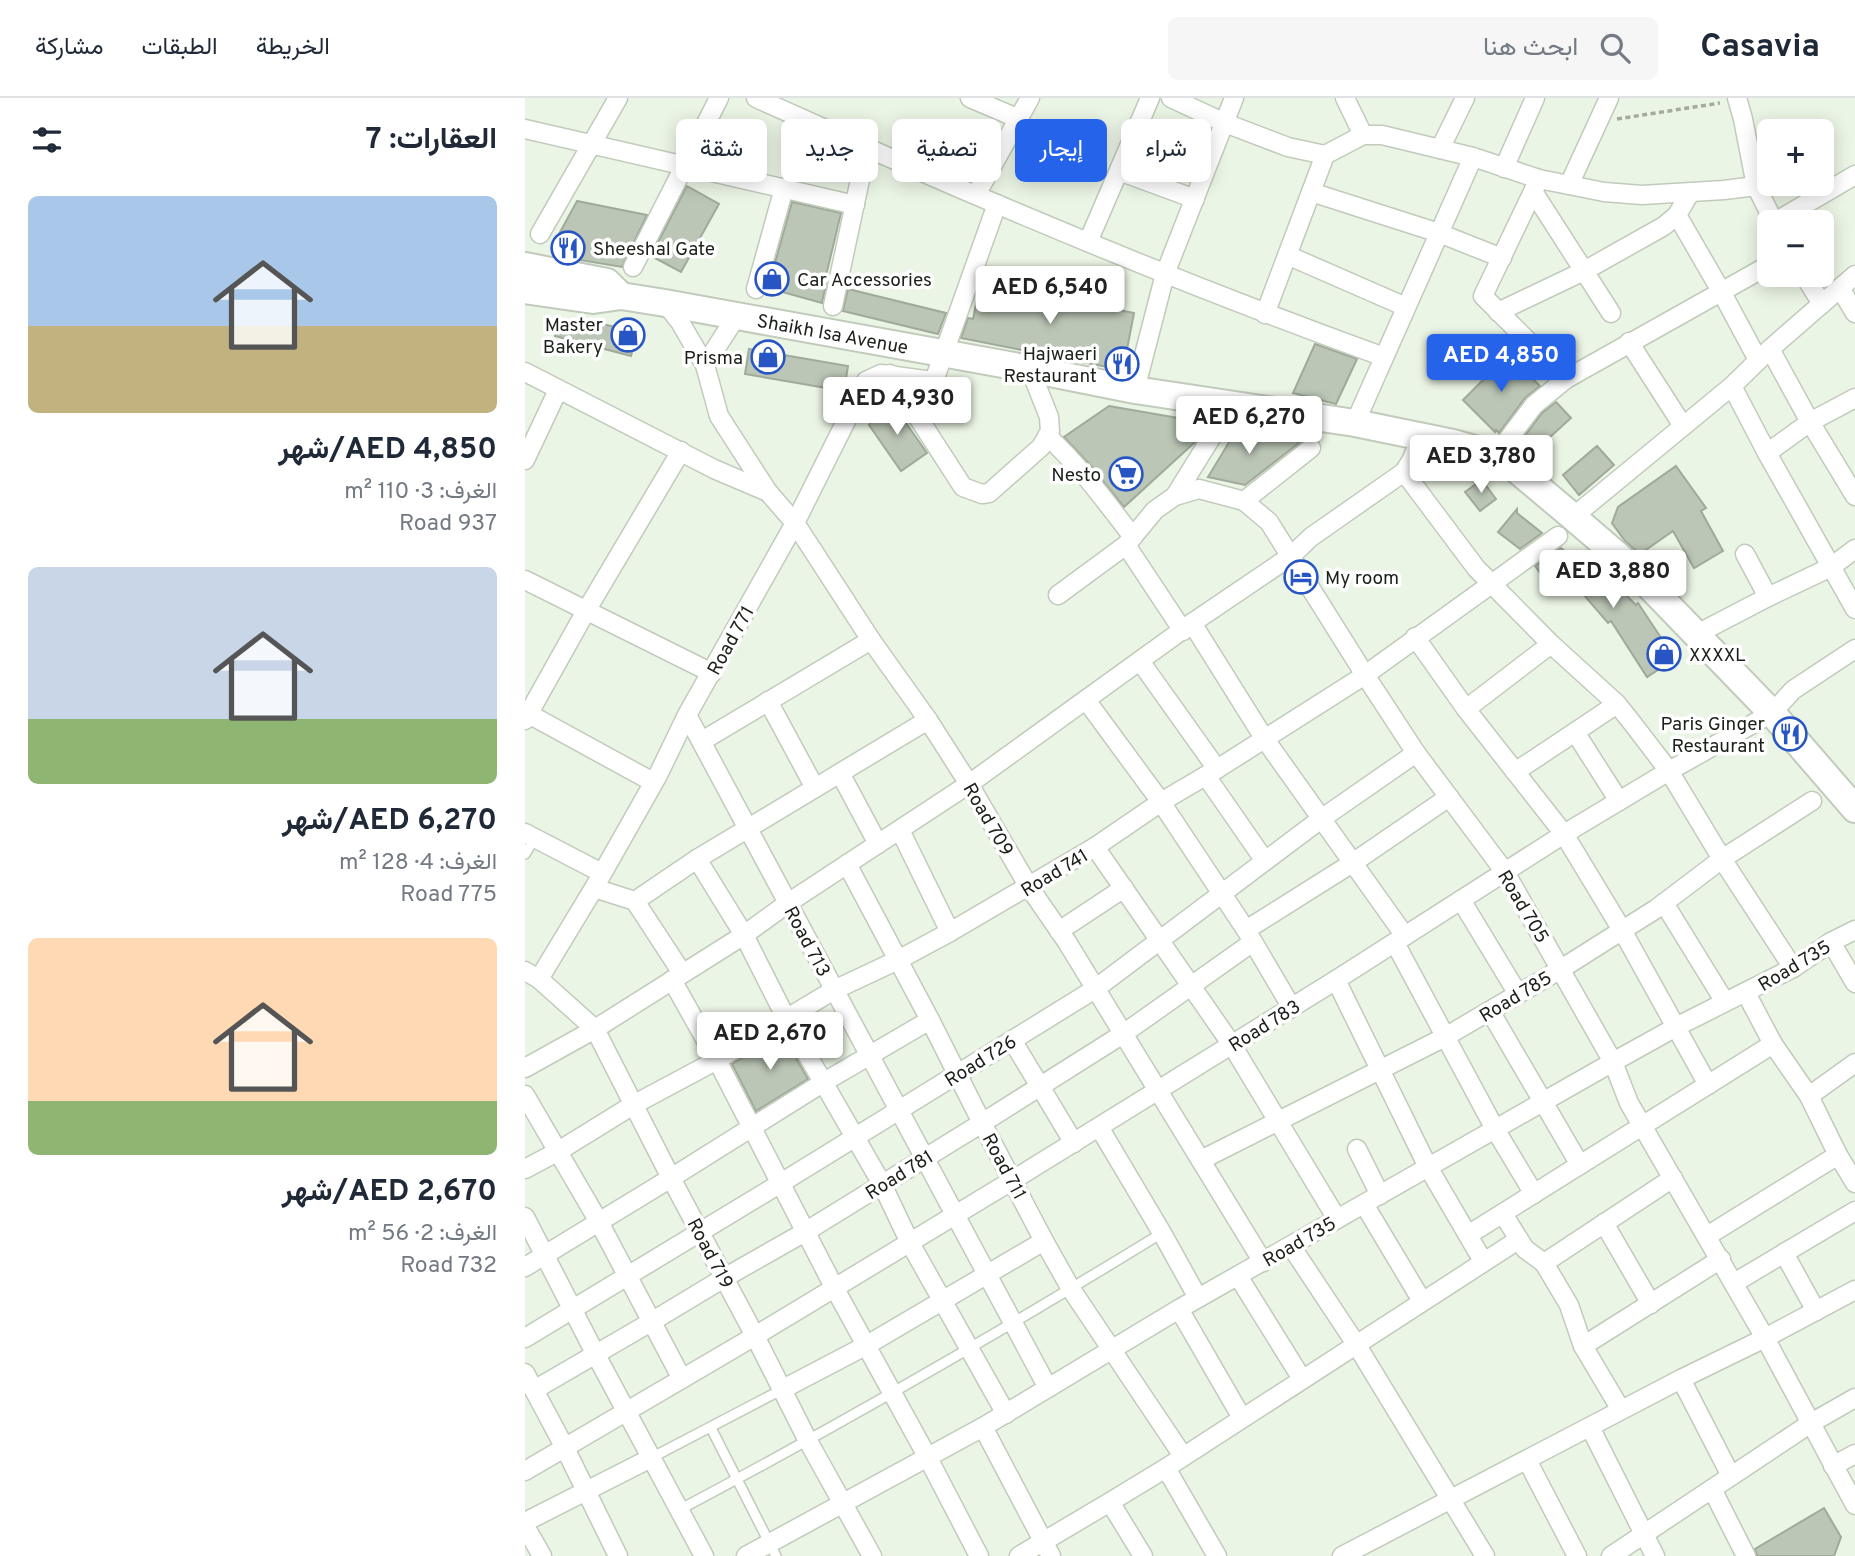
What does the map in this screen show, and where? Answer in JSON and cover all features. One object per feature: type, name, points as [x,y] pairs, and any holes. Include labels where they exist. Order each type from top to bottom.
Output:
[{"type":"street","points":[[540,234],[618,98]]},
{"type":"street","points":[[708,119],[719,98]]},
{"type":"street","points":[[756,98],[804,119]]},
{"type":"street","points":[[970,98],[1017,118]]},
{"type":"street","points":[[975,195],[1030,98]]},
{"type":"street","points":[[1088,242],[1150,98]]},
{"type":"street","points":[[1171,98],[1225,123],[1288,147],[1325,155],[1363,135],[1383,135],[1504,167],[1536,186],[1611,313]]},
{"type":"street","points":[[1135,390],[1165,274],[1234,98]]},
{"type":"street","points":[[1345,98],[1363,135]]},
{"type":"street","points":[[1440,149],[1465,98]]},
{"type":"street","points":[[1504,167],[1535,98]]},
{"type":"street","points":[[1569,185],[1609,98]]},
{"type":"street","points":[[1740,99],[1756,186],[1769,210]]},
{"type":"street","points":[[525,129],[676,163]]},
{"type":"street","points":[[878,152],[1165,274],[1384,357]]},
{"type":"street","points":[[1265,314],[1325,155]]},
{"type":"street","points":[[1355,423],[1473,157]]},
{"type":"street","points":[[1119,171],[1195,199]]},
{"type":"street","points":[[1795,210],[1855,175]]},
{"type":"street","points":[[633,267],[676,181]]},
{"type":"street","points":[[758,182],[855,205]]},
{"type":"street","points":[[833,306],[860,182]]},
{"type":"street","points":[[1536,186],[1569,185],[1604,192],[1641,195],[1756,186]]},
{"type":"street","points":[[1536,186],[1483,296],[1566,379]]},
{"type":"street","points":[[756,289],[784,188]]},
{"type":"street","points":[[1311,192],[1439,233],[1502,258]]},
{"type":"street","points":[[1498,312],[1584,271],[1664,226],[1677,215],[1690,193]]},
{"type":"street","points":[[890,374],[918,380],[932,381],[935,378],[933,353],[997,204]]},
{"type":"street","points":[[1677,215],[1721,291],[1810,422],[1855,496]]},
{"type":"street","points":[[1287,255],[1406,307]]},
{"type":"street","name":"Shaikh Isa Avenue","points":[[525,266],[607,282],[621,296]]},
{"type":"street","points":[[1496,455],[1534,405],[1566,379],[1757,272]]},
{"type":"street","name":"Road 741","points":[[525,1169],[834,990],[898,960],[1029,887],[1095,848],[1161,802],[1365,675],[1492,585],[1566,526],[1732,386],[1764,354],[1855,275]]},
{"type":"street","points":[[1811,287],[1822,304]]},
{"type":"street","points":[[1840,288],[1855,313]]},
{"type":"street","name":"Shaikh Isa Avenue","points":[[525,290],[593,300],[621,296],[665,303],[1135,390],[1355,423],[1453,443],[1496,455],[1511,465],[1566,526],[1630,566],[1772,713],[1855,809]]},
{"type":"street","name":"Road 709","points":[[665,303],[680,322],[705,365],[719,416],[768,492],[795,523],[871,640],[928,720],[1263,1262]]},
{"type":"street","points":[[705,365],[736,317]]},
{"type":"street","points":[[1629,342],[1683,426]]},
{"type":"street","points":[[890,374],[963,487],[982,494],[989,493],[1041,447],[1050,432],[1049,418],[1030,369]]},
{"type":"street","name":"Road 709","points":[[525,372],[714,469],[768,492]]},
{"type":"street","name":"Road 771","points":[[532,975],[598,880],[795,523],[866,381],[881,374],[890,374]]},
{"type":"street","points":[[1732,386],[1855,610]]},
{"type":"street","points":[[525,460],[558,390]]},
{"type":"street","points":[[1767,453],[1810,422],[1855,398]]},
{"type":"street","points":[[1175,496],[1219,425]]},
{"type":"street","points":[[1047,436],[1089,481],[1264,738],[1354,862],[1400,939],[1445,1038],[1534,1194]]},
{"type":"street","points":[[525,1068],[595,1029],[744,935],[969,784],[1404,472],[1422,436]]},
{"type":"street","points":[[1058,595],[1129,541],[1155,510],[1175,496],[1199,489],[1244,501],[1311,448]]},
{"type":"street","points":[[653,782],[526,715],[681,452]]},
{"type":"street","points":[[1404,472],[1476,568],[1551,644],[1617,704],[1669,771],[1793,968]]},
{"type":"street","name":"Road 705","points":[[1244,501],[1269,522],[1416,753],[1505,872],[1613,1062],[1629,1103],[1766,1338],[1855,1505]]},
{"type":"street","points":[[1696,635],[1831,567],[1855,549]]},
{"type":"street","points":[[1745,554],[1768,597]]},
{"type":"street","points":[[525,580],[712,673]]},
{"type":"street","points":[[1415,637],[1466,709],[1564,834],[1622,930],[1708,1085]]},
{"type":"street","points":[[702,741],[871,640]]},
{"type":"street","points":[[1466,709],[1551,644]]},
{"type":"street","name":"Road 783","points":[[525,1471],[955,1216],[1292,1008],[1564,834],[1772,713],[1793,690],[1855,649]]},
{"type":"street","points":[[1140,661],[1265,861]]},
{"type":"street","points":[[1086,700],[1161,802],[1250,936],[1292,1008]]},
{"type":"street","points":[[768,701],[815,788]]},
{"type":"street","points":[[1515,772],[1617,704]]},
{"type":"street","name":"Road 713","points":[[687,715],[1048,1388]]},
{"type":"street","points":[[635,901],[697,859],[928,720]]},
{"type":"street","points":[[1575,732],[1619,801]]},
{"type":"street","name":"Road 726","points":[[525,1339],[1095,989],[1321,819],[1416,753]]},
{"type":"street","points":[[840,773],[878,844]]},
{"type":"street","name":"Road 781","points":[[534,1390],[806,1232],[1123,1034],[1191,985],[1250,936],[1449,797]]},
{"type":"street","name":"Road 785","points":[[1201,1160],[1445,1038],[1664,904],[1722,859],[1812,801]]},
{"type":"street","points":[[899,830],[950,932]]},
{"type":"street","points":[[530,836],[635,901],[677,976],[717,1060],[834,1287],[979,1556]]},
{"type":"street","points":[[1095,848],[1232,1045],[1337,1219]]},
{"type":"street","points":[[697,859],[744,935],[786,1018],[881,1184],[910,1243],[1006,1414]]},
{"type":"street","name":"Road 711","points":[[847,864],[1071,1289],[1182,1457]]},
{"type":"street","points":[[1059,932],[1124,888]]},
{"type":"street","points":[[1461,900],[1518,994]]},
{"type":"street","points":[[1664,904],[1725,1002]]},
{"type":"street","name":"Road 735","points":[[746,1556],[773,1550],[843,1504],[1006,1414],[1198,1298],[1613,1062],[1793,968],[1831,942],[1855,930]]},
{"type":"street","points":[[1831,942],[1855,983]]},
{"type":"street","name":"Road 719","points":[[532,975],[595,1029],[809,1441],[872,1556]]},
{"type":"street","points":[[1336,980],[1428,1167],[1483,1261]]},
{"type":"street","points":[[1746,993],[1773,1044],[1809,1096],[1855,1183]]},
{"type":"street","points":[[1490,1011],[1580,1165]]},
{"type":"street","points":[[525,1267],[824,1082],[930,1020]]},
{"type":"street","points":[[1012,1041],[1074,1143]]},
{"type":"street","points":[[1468,1235],[1773,1044]]},
{"type":"street","points":[[1809,1096],[1855,1063]]},
{"type":"street","points":[[525,1095],[599,1222],[682,1379]]},
{"type":"street","points":[[1099,1127],[1198,1298]]},
{"type":"street","points":[[1357,1149],[1380,1195]]},
{"type":"street","points":[[1707,1236],[1838,1155]]},
{"type":"street","points":[[1544,1264],[1673,1178]]},
{"type":"street","points":[[1364,1204],[1422,1301]]},
{"type":"street","points":[[1734,1283],[1855,1211]]},
{"type":"street","points":[[1503,1214],[1524,1249],[1544,1264],[1569,1305],[1583,1346],[1621,1410]]},
{"type":"street","points":[[525,1217],[704,1556]]},
{"type":"street","points":[[1604,1223],[1651,1304]]},
{"type":"street","points":[[1019,1556],[1047,1549],[1111,1502],[1518,1240]]},
{"type":"street","points":[[783,1390],[867,1345],[1044,1241]]},
{"type":"street","points":[[1291,1246],[1356,1344],[1485,1556]]},
{"type":"street","points":[[1784,1253],[1816,1311]]},
{"type":"street","points":[[1583,1346],[1721,1259]]},
{"type":"street","points":[[1238,1276],[1303,1379]]},
{"type":"street","points":[[1352,1554],[1450,1499],[1855,1290]]},
{"type":"street","points":[[1179,1309],[1243,1418]]},
{"type":"street","points":[[525,1373],[618,1556]]},
{"type":"street","points":[[1681,1379],[1731,1476]]},
{"type":"street","points":[[1611,1556],[1811,1423],[1855,1398]]},
{"type":"street","points":[[983,1427],[1047,1549]]},
{"type":"street","points":[[1590,1427],[1655,1556]]},
{"type":"street","points":[[1833,1466],[1855,1454]]},
{"type":"street","points":[[542,1556],[525,1524],[651,1458]]},
{"type":"street","points":[[1527,1460],[1577,1556]]},
{"type":"street","points":[[1165,1468],[1217,1556]]},
{"type":"street","points":[[1711,1489],[1746,1556]]},
{"type":"street","points":[[1111,1502],[1143,1556]]},
{"type":"lane","points":[[525,854],[530,836]]},
{"type":"lane","points":[[679,1510],[893,1393],[1162,1233]]},
{"type":"lane","points":[[651,1458],[783,1390]]},
{"type":"lane","points":[[711,1428],[773,1550]]},
{"type":"path","points":[[1597,122],[1740,99]]},
{"type":"building","points":[[687,186],[719,204],[681,272],[651,256]]},
{"type":"building","points":[[577,201],[647,215],[622,267],[580,260],[585,245],[559,234]]},
{"type":"building","points":[[792,202],[841,213],[822,303],[768,288]]},
{"type":"building","points":[[981,282],[1134,313],[1123,370],[961,338],[968,318],[973,319]]},
{"type":"building","points":[[848,289],[946,313],[938,334],[843,311]]},
{"type":"building","points":[[581,319],[637,332],[631,356],[555,336],[559,322],[579,324]]},
{"type":"building","points":[[1315,344],[1357,359],[1336,404],[1293,393]]},
{"type":"building","points":[[749,349],[848,366],[844,391],[745,374]]},
{"type":"building","points":[[1508,355],[1540,386],[1525,398],[1499,433],[1463,400]]},
{"type":"building","points":[[889,399],[927,453],[901,471],[869,425]]},
{"type":"building","points":[[1556,402],[1571,418],[1527,458],[1515,449],[1542,413]]},
{"type":"building","name":"Nesto","points":[[1109,406],[1207,423],[1195,442],[1124,507],[1064,437]]},
{"type":"building","points":[[1237,429],[1300,442],[1245,485],[1208,477]]},
{"type":"building","points":[[1597,446],[1614,465],[1579,495],[1563,475]]},
{"type":"building","points":[[1676,466],[1706,508],[1701,511],[1723,551],[1694,568],[1673,531],[1640,554],[1625,541],[1612,523],[1618,507]]},
{"type":"building","points":[[1482,480],[1496,499],[1480,511],[1465,492]]},
{"type":"building","points":[[1517,509],[1517,513],[1542,533],[1520,549],[1498,532]]},
{"type":"building","points":[[1561,548],[1597,578],[1604,573],[1636,605],[1638,603],[1675,659],[1647,677],[1611,621],[1608,623],[1565,573],[1550,586],[1535,566]]},
{"type":"building","points":[[782,1034],[808,1079],[756,1111],[732,1064]]},
{"type":"building","points":[[1824,1508],[1841,1537],[1834,1556],[1757,1556],[1755,1549]]},
{"type":"place","name":"Sheeshal Gate","points":[[568,248]]},
{"type":"place","name":"Car Accessories","points":[[772,279]]},
{"type":"place","name":"Master Bakery","points":[[628,335]]},
{"type":"place","name":"Prisma","points":[[768,357]]},
{"type":"place","name":"Hajwaeri Restaurant","points":[[1122,364]]},
{"type":"place","name":"Nesto","points":[[1126,474]]},
{"type":"place","name":"My room","points":[[1301,577]]},
{"type":"place","name":"XXXXL","points":[[1664,654]]},
{"type":"place","name":"Paris Ginger Restaurant","points":[[1790,734]]}]
